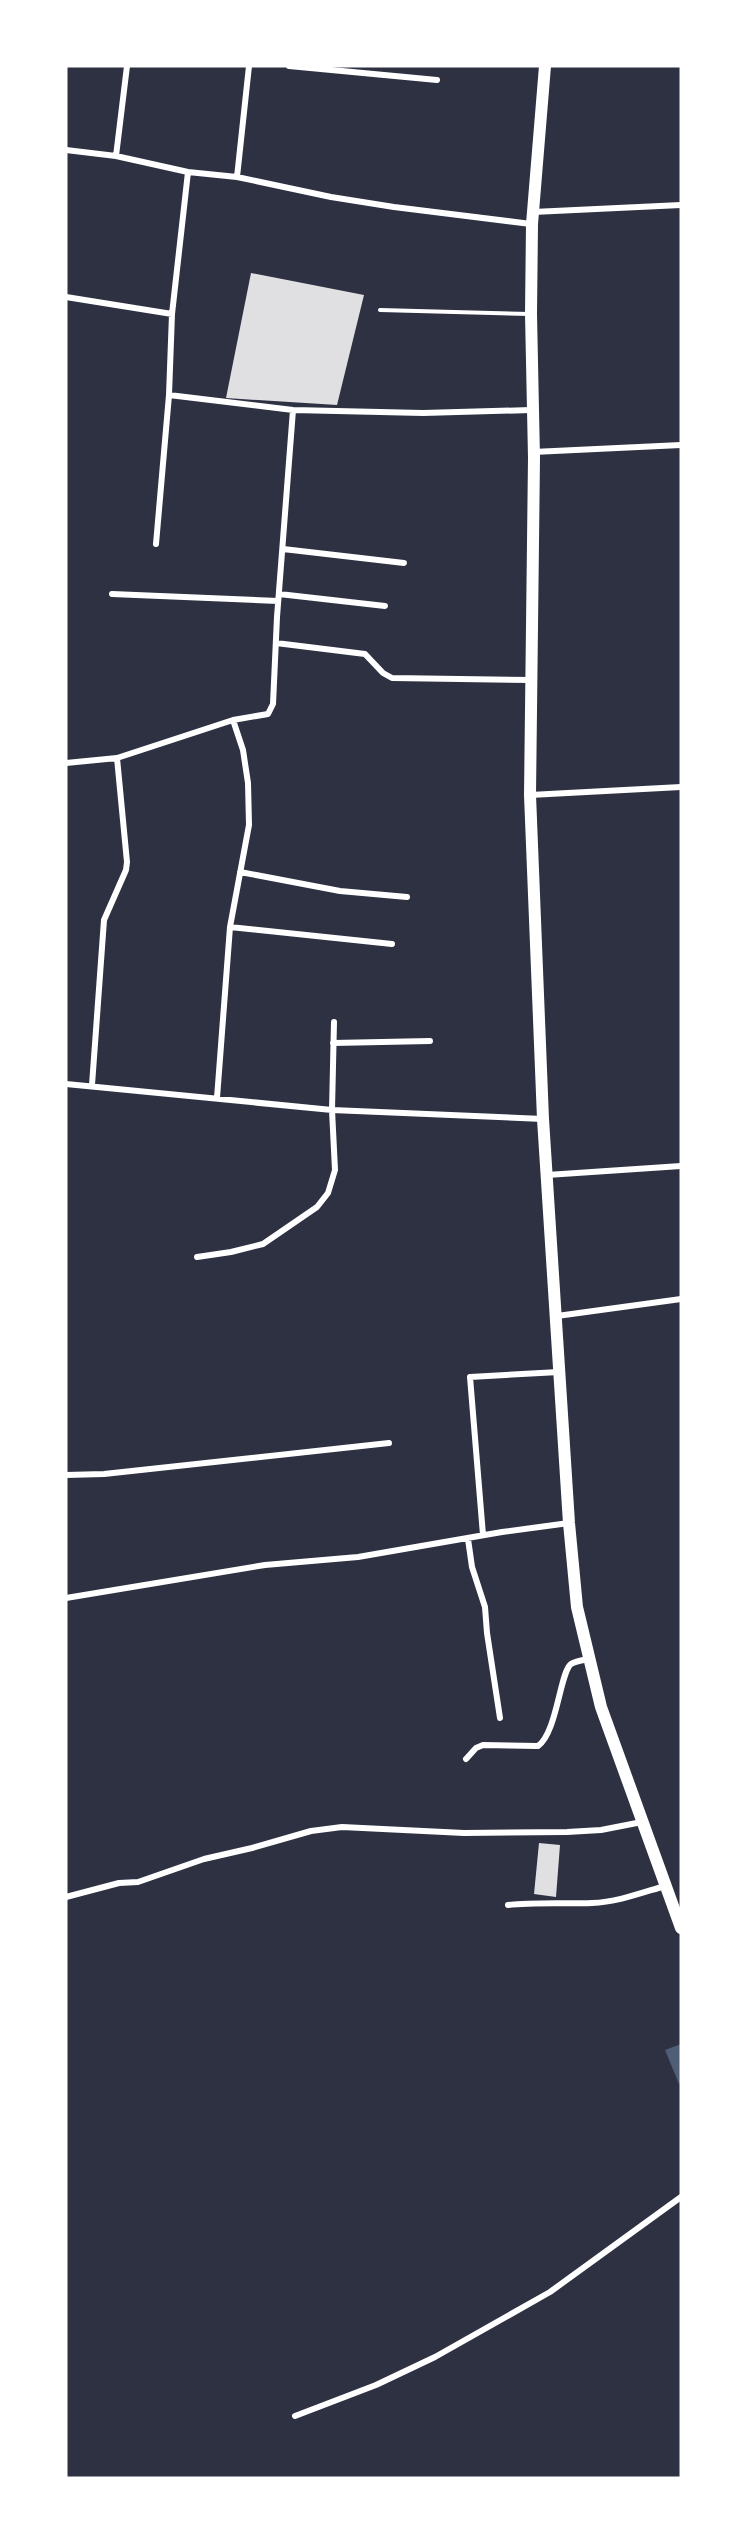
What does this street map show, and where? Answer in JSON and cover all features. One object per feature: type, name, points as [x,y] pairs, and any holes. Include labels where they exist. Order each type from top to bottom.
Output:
[{"type":"main road","points":[[545,66],[532,218],[531,410],[533,452],[530,795],[543,1119],[569,1523],[577,1607],[601,1707],[681,1928]]},
{"type":"street","points":[[116,156],[127,66]]},
{"type":"street","points":[[237,177],[249,66]]},
{"type":"street","points":[[289,66],[436,80]]},
{"type":"street","points":[[66,150],[116,156],[188,172],[237,177],[393,207],[532,218],[681,205]]},
{"type":"street","points":[[156,543],[169,395],[172,314],[188,172]]},
{"type":"street","points":[[66,297],[172,314]]},
{"type":"street","points":[[169,395],[293,410],[423,412],[531,410]]},
{"type":"street","points":[[66,763],[117,758],[233,720],[268,714],[273,704],[278,597],[293,410]]},
{"type":"street","points":[[533,452],[681,444]]},
{"type":"street","points":[[283,549],[404,563]]},
{"type":"street","points":[[112,594],[278,597],[385,606]]},
{"type":"street","points":[[276,643],[365,654],[383,673],[392,678],[532,680]]},
{"type":"street","points":[[217,1098],[230,927],[249,825],[248,783],[243,750],[233,720]]},
{"type":"street","points":[[92,1085],[104,920],[126,870],[127,862],[117,758]]},
{"type":"street","points":[[530,795],[681,787]]},
{"type":"street","points":[[240,872],[340,891],[407,897]]},
{"type":"street","points":[[230,927],[392,944]]},
{"type":"street","points":[[197,1257],[222,1254],[263,1244],[317,1207],[328,1193],[335,1170],[332,1110],[334,1022]]},
{"type":"street","points":[[333,1043],[430,1041]]},
{"type":"street","points":[[66,1084],[332,1110],[543,1119]]},
{"type":"street","points":[[547,1175],[681,1166]]},
{"type":"street","points":[[557,1316],[681,1299]]},
{"type":"street","points":[[483,1535],[470,1377],[560,1372]]},
{"type":"street","points":[[66,1474],[104,1474],[389,1443]]},
{"type":"street","points":[[66,1598],[265,1565],[358,1557],[483,1535],[569,1523]]},
{"type":"street","points":[[468,1539],[472,1567],[485,1607],[500,1718]]},
{"type":"street","points":[[466,1759],[476,1748],[483,1745],[538,1746],[543,1742],[555,1714],[566,1670],[572,1664],[590,1659]]},
{"type":"street","points":[[66,1897],[119,1882],[138,1881],[204,1859],[311,1831],[342,1827],[464,1833],[567,1832],[602,1830],[642,1822]]},
{"type":"street","points":[[507,1905],[534,1902],[593,1903],[626,1898],[665,1886]]},
{"type":"street","points":[[296,2416],[396,2376],[435,2357],[550,2292],[681,2197]]},
{"type":"lane","points":[[380,310],[531,314]]},
{"type":"water","points":[[681,2044],[681,2083],[679,2084],[665,2050]]},
{"type":"building","points":[[251,273],[364,295],[337,405],[226,398]]},
{"type":"building","points":[[539,1843],[560,1845],[556,1897],[534,1894]]}]
